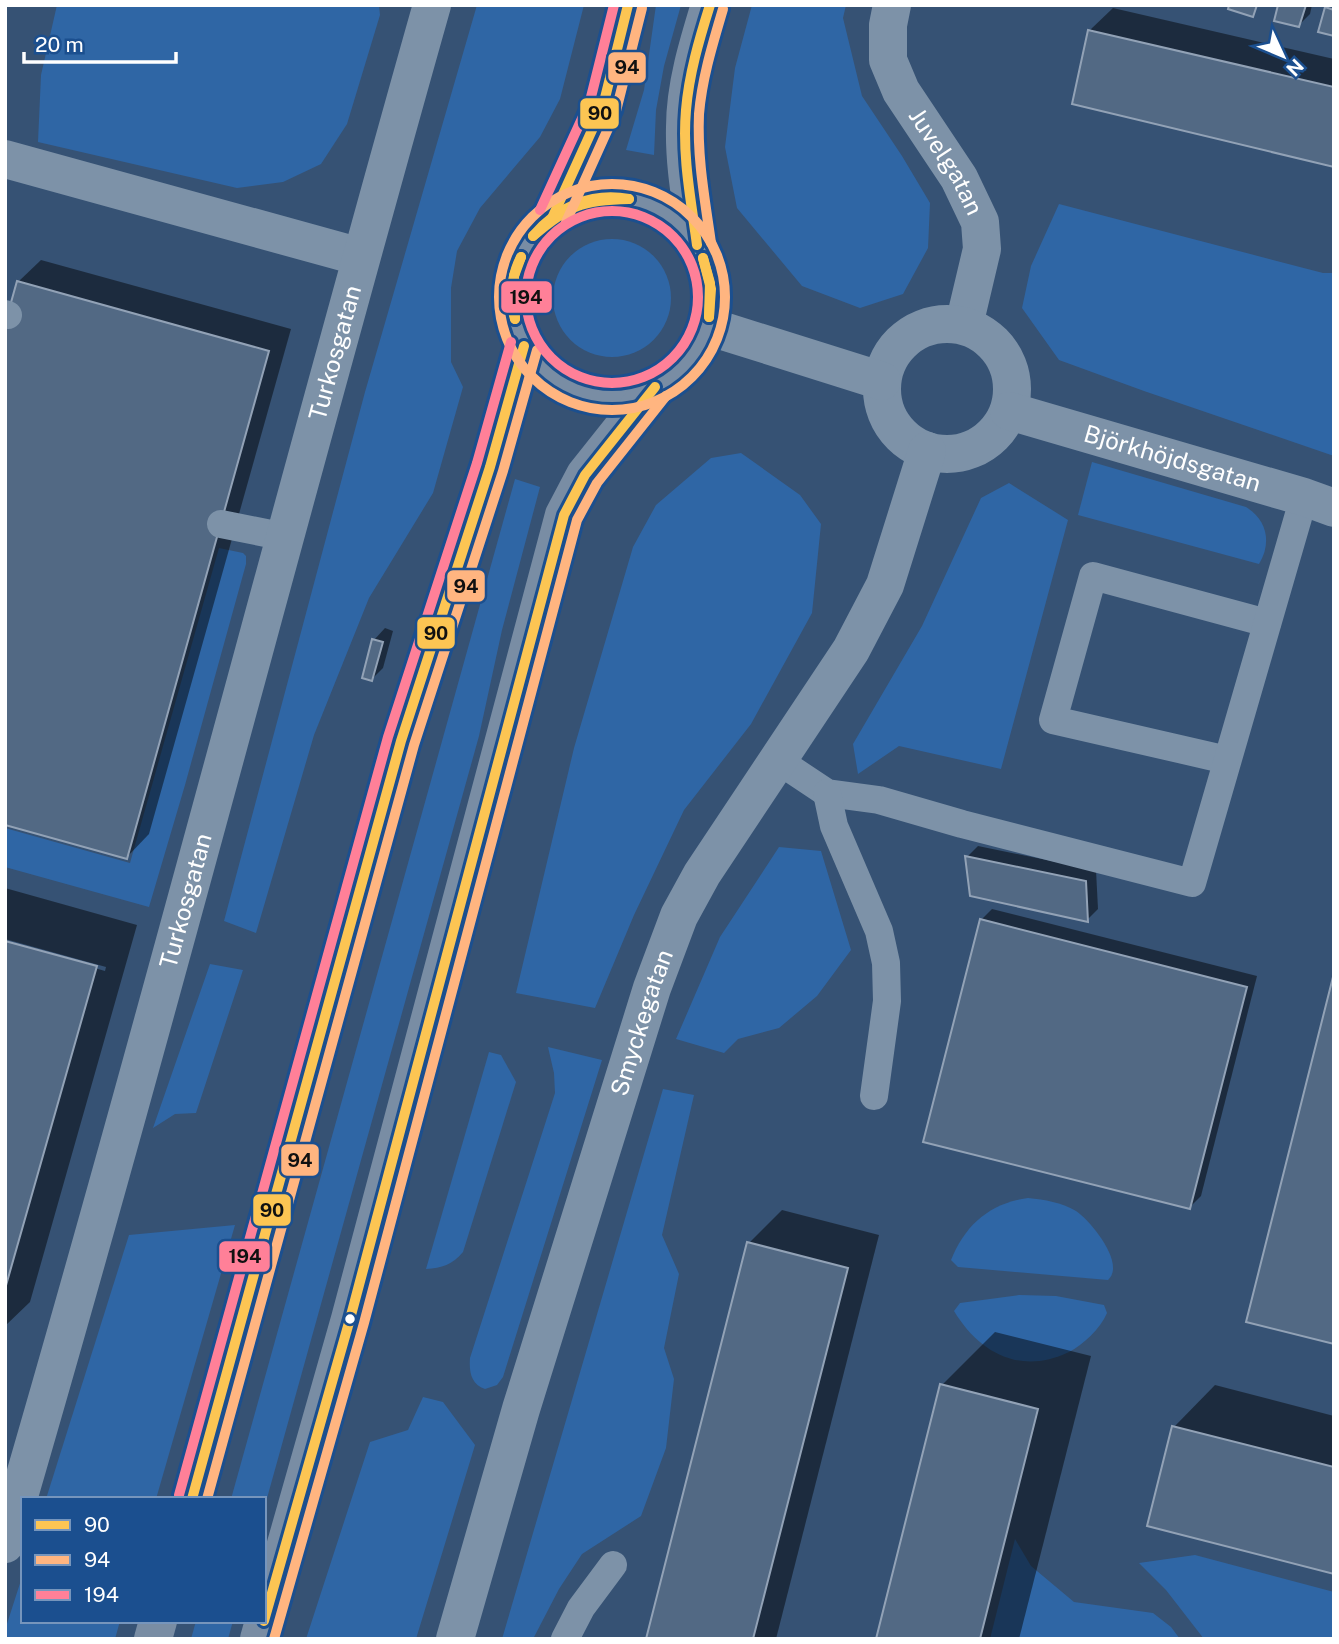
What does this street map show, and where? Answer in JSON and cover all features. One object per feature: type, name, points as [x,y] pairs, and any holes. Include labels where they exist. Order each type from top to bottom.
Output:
[{"type":"street","name":"Turkosgatan","points":[[5,1544],[102,1210],[360,257],[432,5]]},
{"type":"street","points":[[553,216],[603,106],[628,5]]},
{"type":"street","points":[[697,245],[684,124],[690,81],[710,5]]},
{"type":"street","name":"Juvelgatan","points":[[892,5],[888,26],[888,60],[901,91],[959,178],[980,222],[982,249],[964,325]]},
{"type":"street","name":"Turkosgatan","points":[[5,159],[360,257]]},
{"type":"street","points":[[591,199],[632,199],[651,205],[670,216],[685,229],[697,245],[705,260],[712,293],[707,326],[703,339],[687,362],[678,372],[655,387],[635,395],[591,395],[552,377],[524,345],[513,311],[514,276],[528,242],[553,216],[591,199]]},
{"type":"street","points":[[936,324],[964,325],[988,337],[1006,358],[1013,384],[1009,411],[996,432],[976,448],[952,454],[927,451],[907,441],[893,424],[883,403],[882,382],[891,355],[910,335],[936,324]]},
{"type":"street","points":[[707,326],[882,382]]},
{"type":"street","points":[[193,1497],[401,741],[490,467],[524,345]]},
{"type":"street","points":[[266,1614],[350,1319],[564,515],[585,475],[655,387]]},
{"type":"street","name":"Björkhöjdsgatan","points":[[1009,411],[1319,503]]},
{"type":"street","name":"Smyckegatan","points":[[454,1639],[521,1409],[652,988],[679,916],[702,874],[851,650],[885,585],[927,451]]},
{"type":"lane","points":[[779,761],[827,793],[879,800],[1192,883],[1266,623],[1319,503]]},
{"type":"lane","points":[[221,524],[286,537]]},
{"type":"lane","points":[[1227,760],[1053,720],[1093,576],[1266,623]]},
{"type":"lane","points":[[827,793],[834,826],[878,932],[886,963],[887,1001],[874,1096]]},
{"type":"lane","points":[[565,1639],[581,1608],[613,1565]]},
{"type":"shaded area","points":[[57,5],[379,5],[380,15],[347,124],[321,164],[283,182],[237,188],[38,142],[41,75]]},
{"type":"shaded area","points":[[477,5],[584,5],[560,99],[540,137],[480,208],[457,251],[451,288],[451,362],[463,387],[433,493],[369,598],[314,735],[256,933],[224,921],[365,392]]},
{"type":"shaded area","points":[[656,5],[681,5],[664,66],[656,110],[654,155],[626,150],[644,90]]},
{"type":"shaded area","points":[[752,5],[846,5],[843,18],[862,96],[930,203],[928,248],[903,294],[860,308],[802,286],[737,208],[725,147],[735,68]]},
{"type":"shaded area","points":[[1059,204],[1323,273],[1334,273],[1334,456],[1059,360],[1022,308],[1031,266]]},
{"type":"shaded area","points":[[612,239],[635,243],[654,256],[667,275],[671,298],[667,321],[654,340],[635,353],[612,357],[589,353],[570,340],[557,321],[553,298],[557,275],[570,256],[589,243]]},
{"type":"shaded area","points":[[741,453],[800,495],[821,524],[812,613],[751,724],[684,810],[634,915],[595,1008],[516,993],[574,748],[633,547],[656,505],[711,458]]},
{"type":"shaded area","points":[[1092,462],[1246,507],[1259,518],[1265,532],[1265,548],[1259,564],[1078,515]]},
{"type":"shaded area","points":[[515,479],[540,487],[502,630],[479,736],[266,1502],[266,1497],[232,1497]]},
{"type":"shaded area","points":[[1009,483],[1068,520],[1001,769],[899,746],[858,774],[853,744],[922,626],[981,498]]},
{"type":"shaded area","points":[[219,548],[243,553],[246,556],[246,564],[149,907],[5,867],[5,828],[130,863]]},
{"type":"shaded area","points":[[779,847],[821,851],[851,950],[817,996],[779,1028],[738,1039],[724,1053],[676,1039],[720,937]]},
{"type":"shaded area","points":[[210,964],[243,970],[196,1113],[175,1114],[153,1128]]},
{"type":"shaded area","points":[[548,1047],[602,1060],[503,1377],[497,1385],[485,1389],[472,1377],[470,1358],[555,1093]]},
{"type":"shaded area","points":[[489,1052],[501,1055],[516,1082],[463,1252],[446,1265],[426,1269]]},
{"type":"shaded area","points":[[663,1089],[694,1095],[662,1235],[679,1274],[664,1348],[674,1379],[666,1448],[641,1516],[582,1554],[559,1589],[533,1639],[502,1639]]},
{"type":"shaded area","points":[[1028,1198],[1065,1205],[1090,1224],[1110,1254],[1113,1264],[1108,1280],[958,1267],[951,1260],[964,1236],[980,1218],[1002,1205]]},
{"type":"shaded area","points":[[235,1225],[157,1497],[47,1497],[129,1235]]},
{"type":"shaded area","points":[[1019,1295],[1056,1296],[1104,1305],[1107,1313],[1096,1330],[1075,1349],[1051,1359],[1034,1361],[1003,1356],[989,1349],[964,1326],[954,1311],[960,1303]]},
{"type":"shaded area","points":[[423,1397],[443,1402],[475,1445],[416,1639],[306,1639],[370,1442],[408,1430]]},
{"type":"shaded area","points":[[1015,1539],[1031,1566],[1074,1602],[1153,1613],[1171,1627],[1180,1639],[990,1639]]},
{"type":"shaded area","points":[[1195,1555],[1334,1592],[1334,1639],[1204,1639],[1166,1590],[1139,1563]]},
{"type":"shaded area","points":[[21,1580],[21,1623],[119,1623],[115,1639],[5,1639],[5,1630]]},
{"type":"shaded area","points":[[195,1623],[232,1623],[228,1639],[191,1639]]},
{"type":"building","points":[[1229,5],[1257,5],[1253,17],[1228,9]]},
{"type":"building","points":[[1278,5],[1306,5],[1299,27],[1274,21]]},
{"type":"building","points":[[1325,7],[1334,10],[1334,36],[1318,32]]},
{"type":"building","points":[[1088,30],[1334,87],[1334,167],[1072,104]]},
{"type":"building","points":[[17,281],[269,351],[127,859],[5,825],[5,324]]},
{"type":"building","points":[[372,639],[383,642],[372,681],[362,678]]},
{"type":"building","points":[[965,856],[1086,881],[1088,922],[970,896]]},
{"type":"building","points":[[980,919],[1247,987],[1190,1209],[923,1142]]},
{"type":"building","points":[[5,941],[97,966],[5,1289]]},
{"type":"building","points":[[1334,973],[1334,1344],[1246,1322]]},
{"type":"building","points":[[747,1242],[848,1268],[753,1639],[646,1639]]},
{"type":"building","points":[[940,1384],[1038,1409],[980,1639],[876,1639]]},
{"type":"building","points":[[1172,1426],[1334,1467],[1334,1574],[1147,1526]]},
{"type":"transit line","name":"194","points":[[540,210],[590,101],[614,5]]},
{"type":"transit line","name":"90","points":[[553,216],[603,106],[628,5]]},
{"type":"transit line","name":"90","points":[[697,245],[686,161],[685,127],[692,70],[710,5]]},
{"type":"transit line","name":"94","points":[[566,222],[616,111],[642,8]]},
{"type":"transit line","name":"94","points":[[711,243],[700,163],[699,114],[705,74],[723,9]]},
{"type":"transit line","name":"94","points":[[623,184],[645,188],[665,197],[684,209],[700,225],[721,264],[725,297],[721,330],[717,340],[700,369],[684,385],[645,406],[601,410],[579,406],[559,397],[540,385],[524,369],[503,330],[499,286],[503,264],[512,244],[524,225],[540,209],[579,188],[623,184]]},
{"type":"transit line","name":"90","points":[[533,236],[553,217],[576,204],[601,198],[629,199]]},
{"type":"transit line","name":"90","points":[[533,236],[557,217],[577,206],[629,199]]},
{"type":"transit line","name":"194","points":[[612,211],[645,218],[673,236],[691,264],[698,297],[691,330],[673,358],[645,376],[612,383],[579,376],[551,358],[533,330],[526,297],[533,264],[551,236],[579,218],[612,211]]},
{"type":"transit line","name":"90","points":[[515,319],[512,288],[521,257]]},
{"type":"transit line","name":"90","points":[[515,319],[514,276],[521,257]]},
{"type":"transit line","name":"90","points":[[703,258],[711,289],[709,317]]},
{"type":"transit line","name":"90","points":[[703,258],[710,283],[709,317]]},
{"type":"transit line","name":"194","points":[[179,1495],[388,737],[477,463],[511,342]]},
{"type":"transit line","name":"90","points":[[193,1497],[401,741],[490,467],[524,346]]},
{"type":"transit line","name":"94","points":[[208,1497],[414,745],[503,471],[537,350]]},
{"type":"transit line","name":"90","points":[[266,1614],[350,1319],[564,515],[585,475],[655,387]]},
{"type":"transit line","name":"94","points":[[274,1639],[364,1323],[577,520],[597,483],[666,396]]}]
